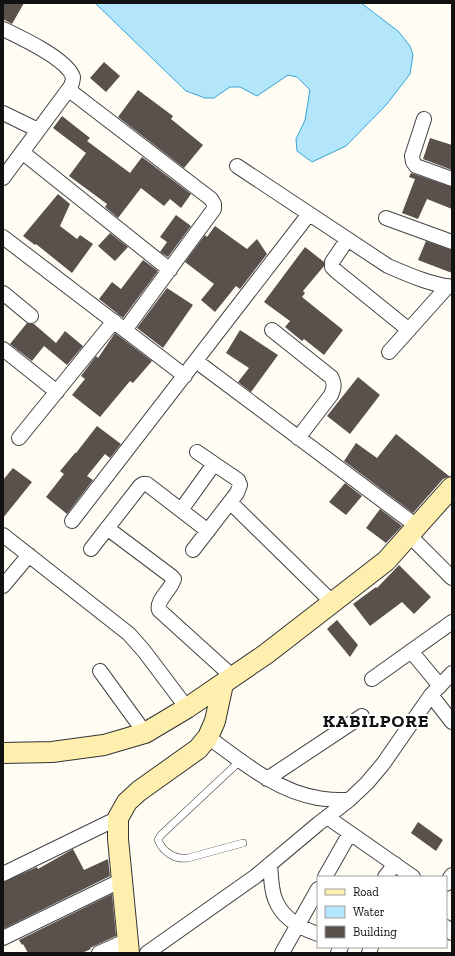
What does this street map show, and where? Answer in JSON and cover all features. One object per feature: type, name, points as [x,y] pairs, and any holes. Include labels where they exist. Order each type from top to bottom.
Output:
[{"type":"street","points":[[3,29],[43,49],[64,66],[73,79],[69,90],[3,178]]},
{"type":"street","points":[[69,90],[211,199],[214,204],[214,210],[125,330]]},
{"type":"street","points":[[3,113],[38,130]]},
{"type":"street","points":[[424,119],[412,156],[413,162],[416,166],[452,179]]},
{"type":"street","points":[[22,152],[170,270]]},
{"type":"street","points":[[237,166],[388,266],[410,276],[438,285],[450,287]]},
{"type":"street","points":[[72,521],[309,214]]},
{"type":"street","points":[[386,218],[452,242]]},
{"type":"street","points":[[3,237],[185,376]]},
{"type":"street","points":[[347,240],[332,262],[332,267],[409,330]]},
{"type":"street","points":[[389,352],[450,287]]},
{"type":"street","points":[[3,293],[31,316]]},
{"type":"street","points":[[19,438],[114,321]]},
{"type":"street","points":[[272,330],[331,377],[334,383],[334,388],[331,395],[298,438]]},
{"type":"street","points":[[3,349],[57,392]]},
{"type":"street","points":[[196,361],[298,438],[414,531],[452,578]]},
{"type":"street","points":[[193,550],[237,493],[240,485],[238,480],[197,452]]},
{"type":"street","points":[[181,510],[214,464]]},
{"type":"street","points":[[91,549],[143,484],[147,484],[208,531]]},
{"type":"street","points":[[3,753],[52,752],[104,745],[145,733],[187,708],[266,654],[386,561],[452,487]]},
{"type":"street","points":[[230,502],[332,602]]},
{"type":"street","points":[[107,528],[174,579],[172,586],[159,602],[159,610],[228,681]]},
{"type":"street","points":[[3,535],[129,634],[144,651],[187,708]]},
{"type":"street","points":[[3,586],[28,555]]},
{"type":"street","points":[[372,679],[452,622]]},
{"type":"street","points":[[411,651],[436,690],[452,722]]},
{"type":"street","points":[[100,671],[145,733]]},
{"type":"street","points":[[151,952],[256,876],[349,800],[367,783],[383,764],[436,690],[452,672]]},
{"type":"street","points":[[99,953],[128,947],[118,839],[118,818],[127,802],[139,790],[198,749],[208,737],[228,681]]},
{"type":"street","points":[[268,779],[362,716]]},
{"type":"street","points":[[208,737],[268,779],[293,790],[317,798],[349,800]]},
{"type":"street","points":[[327,817],[412,876]]},
{"type":"street","points":[[3,874],[118,818]]},
{"type":"street","points":[[326,876],[350,833]]},
{"type":"street","points":[[270,864],[275,899],[282,912],[305,930],[317,934]]},
{"type":"street","points":[[386,876],[395,864]]},
{"type":"street","points":[[3,938],[122,880]]},
{"type":"street","points":[[282,953],[317,890]]},
{"type":"lane","points":[[241,760],[161,835],[158,840],[161,846],[174,857],[181,859],[243,843]]},
{"type":"water","points":[[95,3],[361,3],[398,31],[410,46],[413,55],[410,74],[387,104],[346,146],[312,162],[297,151],[296,139],[305,120],[310,90],[297,77],[288,75],[257,96],[240,87],[230,87],[214,98],[205,98],[186,91]]},
{"type":"building","points":[[3,3],[24,3],[12,24],[3,19]]},
{"type":"building","points":[[104,62],[120,76],[106,92],[90,78]]},
{"type":"building","points":[[138,90],[173,116],[171,119],[203,145],[184,168],[118,117]]},
{"type":"building","points":[[62,116],[90,138],[87,141],[130,173],[142,157],[191,194],[181,208],[170,199],[164,206],[141,188],[118,218],[105,207],[107,204],[69,176],[86,153],[53,128]]},
{"type":"building","points":[[430,138],[452,145],[452,170],[423,159]]},
{"type":"building","points":[[411,173],[452,187],[452,209],[427,199],[418,219],[402,213],[415,179],[409,177]]},
{"type":"building","points":[[58,194],[70,204],[60,226],[77,239],[80,235],[93,244],[72,273],[36,244],[35,245],[23,236]]},
{"type":"building","points":[[176,215],[191,226],[168,257],[160,252],[167,242],[160,237]]},
{"type":"building","points":[[215,226],[247,249],[257,239],[267,254],[240,289],[236,286],[215,312],[201,300],[214,284],[185,262],[205,235],[207,237]]},
{"type":"building","points":[[110,233],[128,247],[115,261],[98,246]]},
{"type":"building","points":[[426,241],[452,250],[452,273],[418,260]]},
{"type":"building","points":[[305,247],[324,262],[324,266],[303,291],[305,293],[302,297],[343,330],[324,355],[304,339],[302,341],[285,327],[290,321],[264,302]]},
{"type":"building","points":[[143,260],[158,271],[123,318],[99,299],[112,282],[121,289]]},
{"type":"building","points":[[167,288],[193,305],[163,348],[137,328]]},
{"type":"building","points":[[27,323],[34,324],[56,343],[65,331],[83,346],[67,365],[44,346],[32,361],[10,344]]},
{"type":"building","points":[[240,330],[278,355],[251,392],[238,382],[249,368],[226,353]]},
{"type":"building","points":[[115,333],[152,361],[133,383],[130,381],[100,417],[72,395],[85,379],[81,376],[96,356],[98,358]]},
{"type":"building","points":[[358,377],[380,395],[350,434],[327,416]]},
{"type":"building","points":[[97,426],[121,444],[110,458],[105,454],[87,476],[93,480],[67,514],[46,497],[64,474],[60,471]]},
{"type":"building","points":[[396,434],[449,476],[443,479],[413,513],[344,461],[356,443],[377,458]]},
{"type":"building","points":[[13,468],[32,482],[3,518],[3,480]]},
{"type":"building","points":[[345,483],[362,496],[346,515],[329,502]]},
{"type":"building","points":[[380,509],[402,526],[386,543],[366,528]]},
{"type":"building","points":[[399,565],[431,597],[414,614],[402,602],[370,626],[353,604],[376,587],[377,588]]},
{"type":"building","points":[[337,620],[358,645],[350,657],[327,629]]},
{"type":"building","points":[[418,822],[443,840],[436,851],[411,833]]},
{"type":"building","points":[[73,849],[84,870],[108,859],[110,876],[3,929],[3,882],[37,867],[38,869]]},
{"type":"building","points":[[112,894],[116,936],[90,948],[91,949],[82,953],[28,953],[19,940]]},
{"type":"district","name":"KABILPORE","points":[[376,721]]}]
